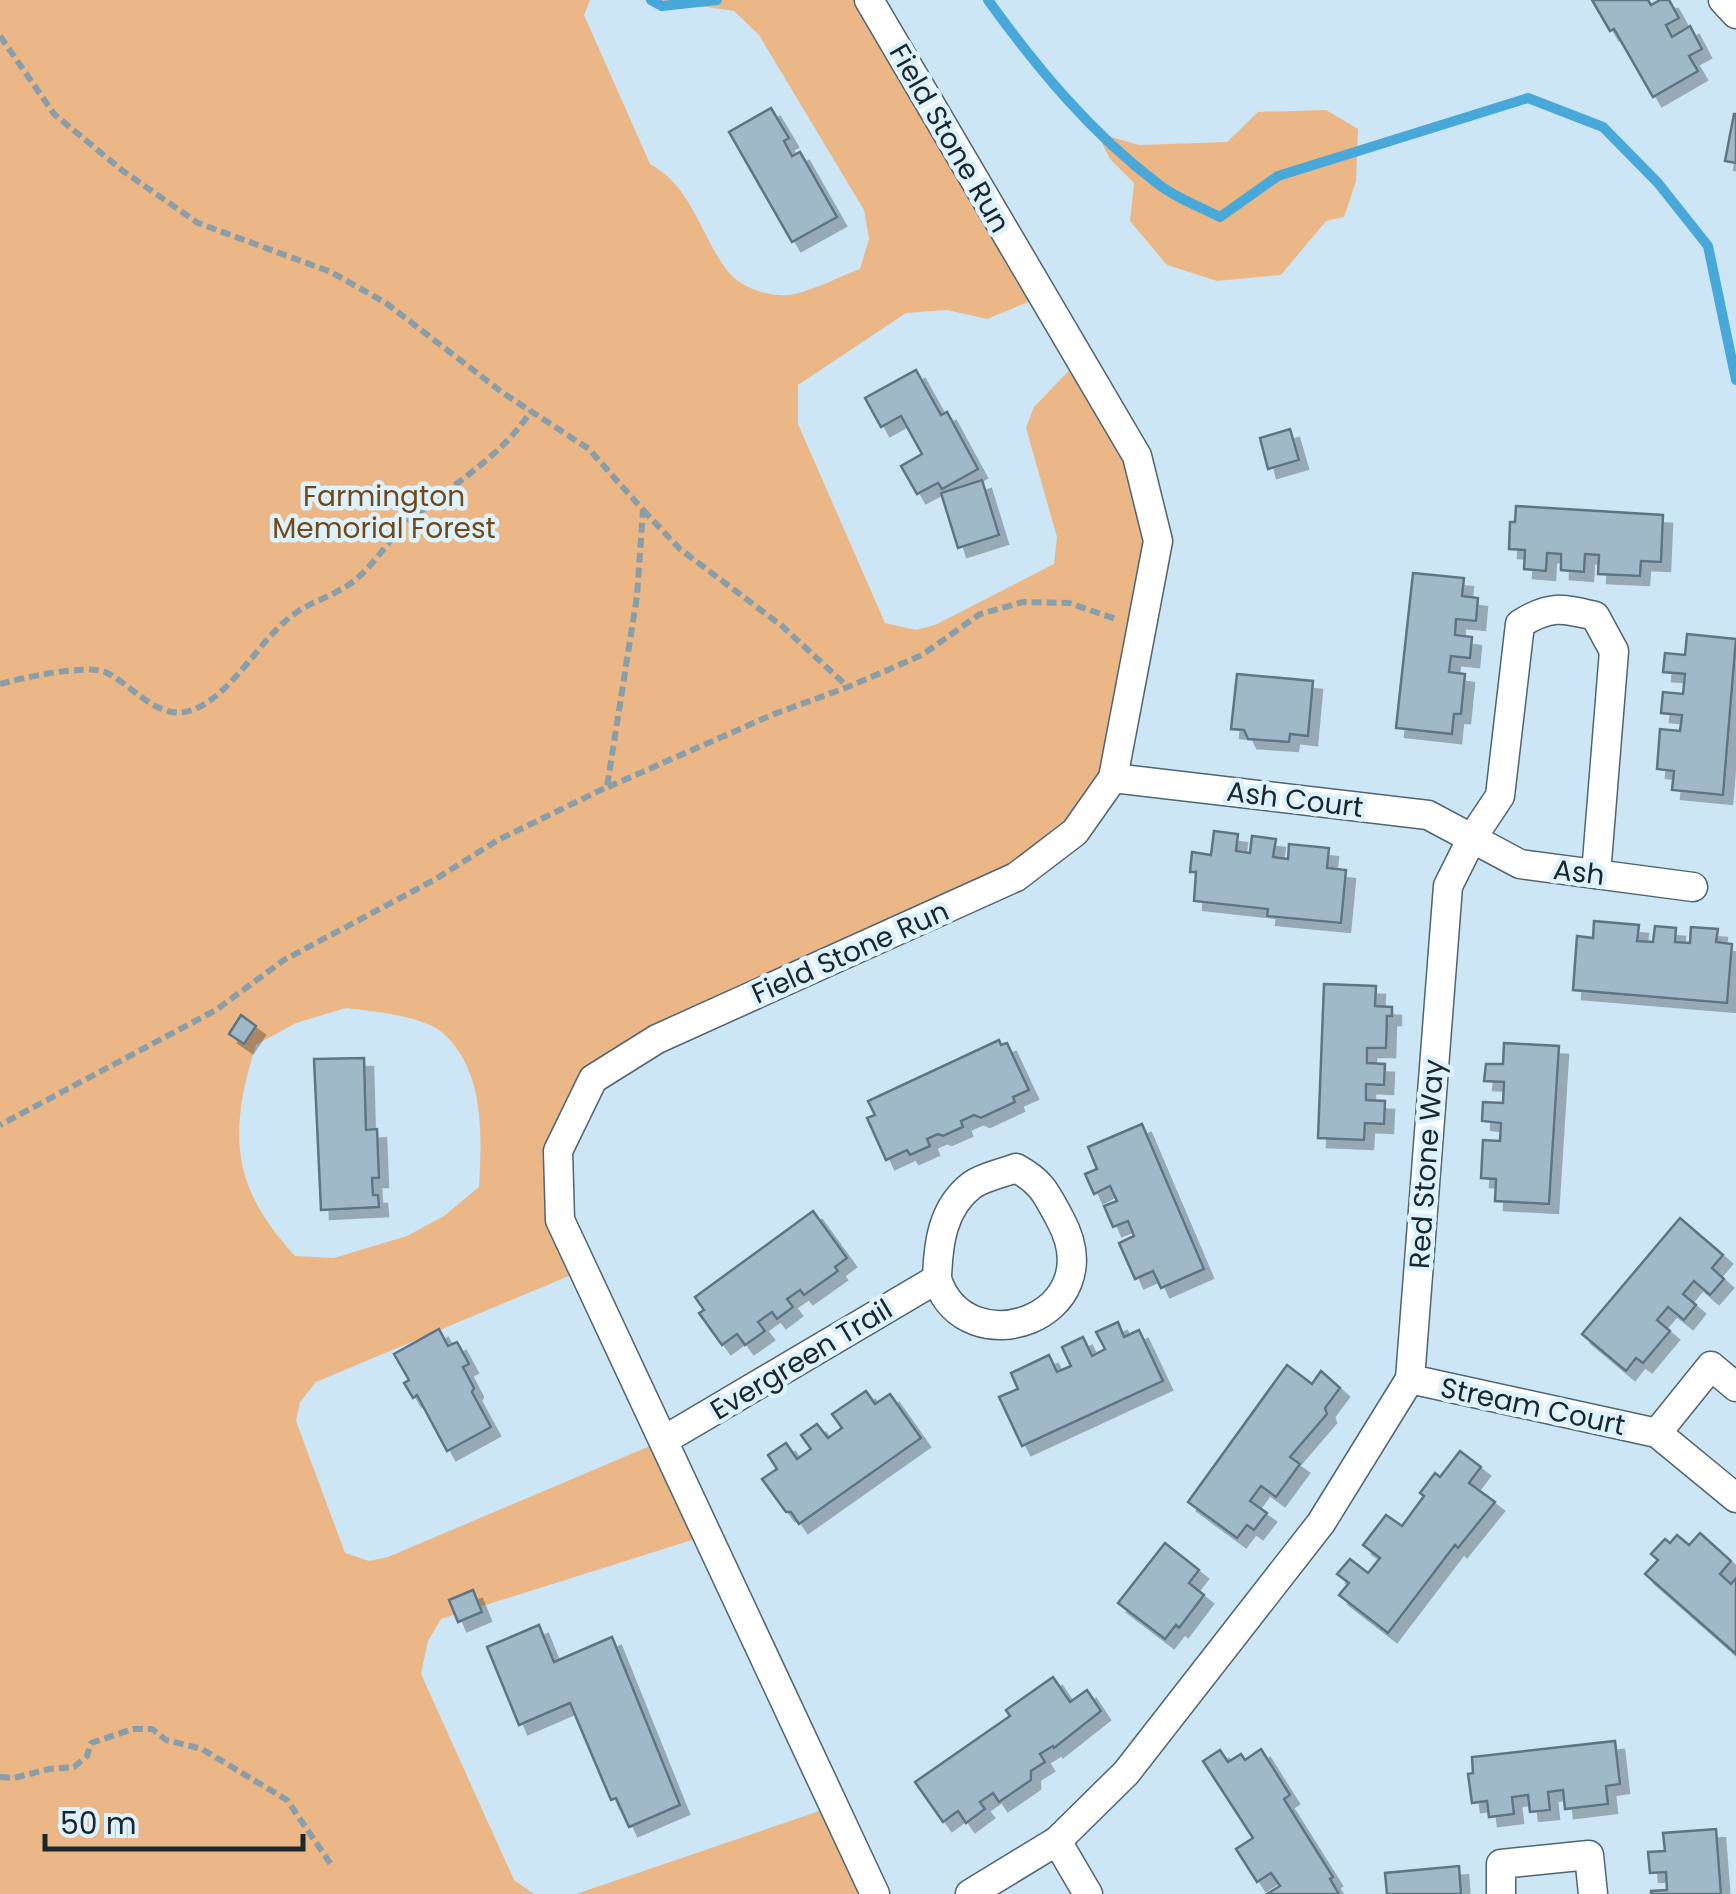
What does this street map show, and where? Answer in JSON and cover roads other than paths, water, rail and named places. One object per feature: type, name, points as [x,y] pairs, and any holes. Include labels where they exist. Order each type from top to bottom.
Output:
[{"type":"street","name":"Field Stone Run","points":[[869,0],[1137,456],[1158,541],[1113,778],[1074,832],[1016,878],[657,1039],[593,1079],[558,1151],[560,1220],[875,1894]]},
{"type":"street","points":[[1723,0],[1736,14]]},
{"type":"street","name":"Red Stone Way","points":[[970,1894],[1056,1842],[1126,1774],[1321,1523],[1410,1380],[1448,886],[1472,838],[1500,796],[1520,624],[1560,607],[1595,616],[1614,651],[1596,874]]},
{"type":"street","name":"Ash Court","points":[[1113,778],[1428,815],[1472,838]]},
{"type":"street","name":"Ash","points":[[1472,838],[1520,864],[1693,886]]},
{"type":"street","points":[[1016,1168],[1039,1180],[1064,1225],[1074,1257],[1069,1284],[1058,1303],[998,1327],[968,1320],[942,1292],[938,1279],[938,1248],[946,1216],[972,1184],[1016,1168]]},
{"type":"street","name":"Evergreen Trail","points":[[664,1440],[938,1279]]},
{"type":"street","name":"Stream Court","points":[[1657,1433],[1711,1366],[1736,1387]]},
{"type":"street","name":"Stream Court","points":[[1410,1380],[1657,1433],[1736,1498]]},
{"type":"street","points":[[1056,1842],[1088,1894]]},
{"type":"street","points":[[1501,1894],[1500,1864],[1589,1855],[1593,1894]]},
{"type":"waterway","points":[[651,0],[662,6],[717,0]]},
{"type":"waterway","points":[[988,0],[1046,75],[1110,143],[1165,189],[1220,217],[1278,176],[1528,98],[1603,127],[1658,183],[1708,246],[1736,380]]},
{"type":"park label","name":"Farmington Memorial Forest","points":[[384,512]]}]
